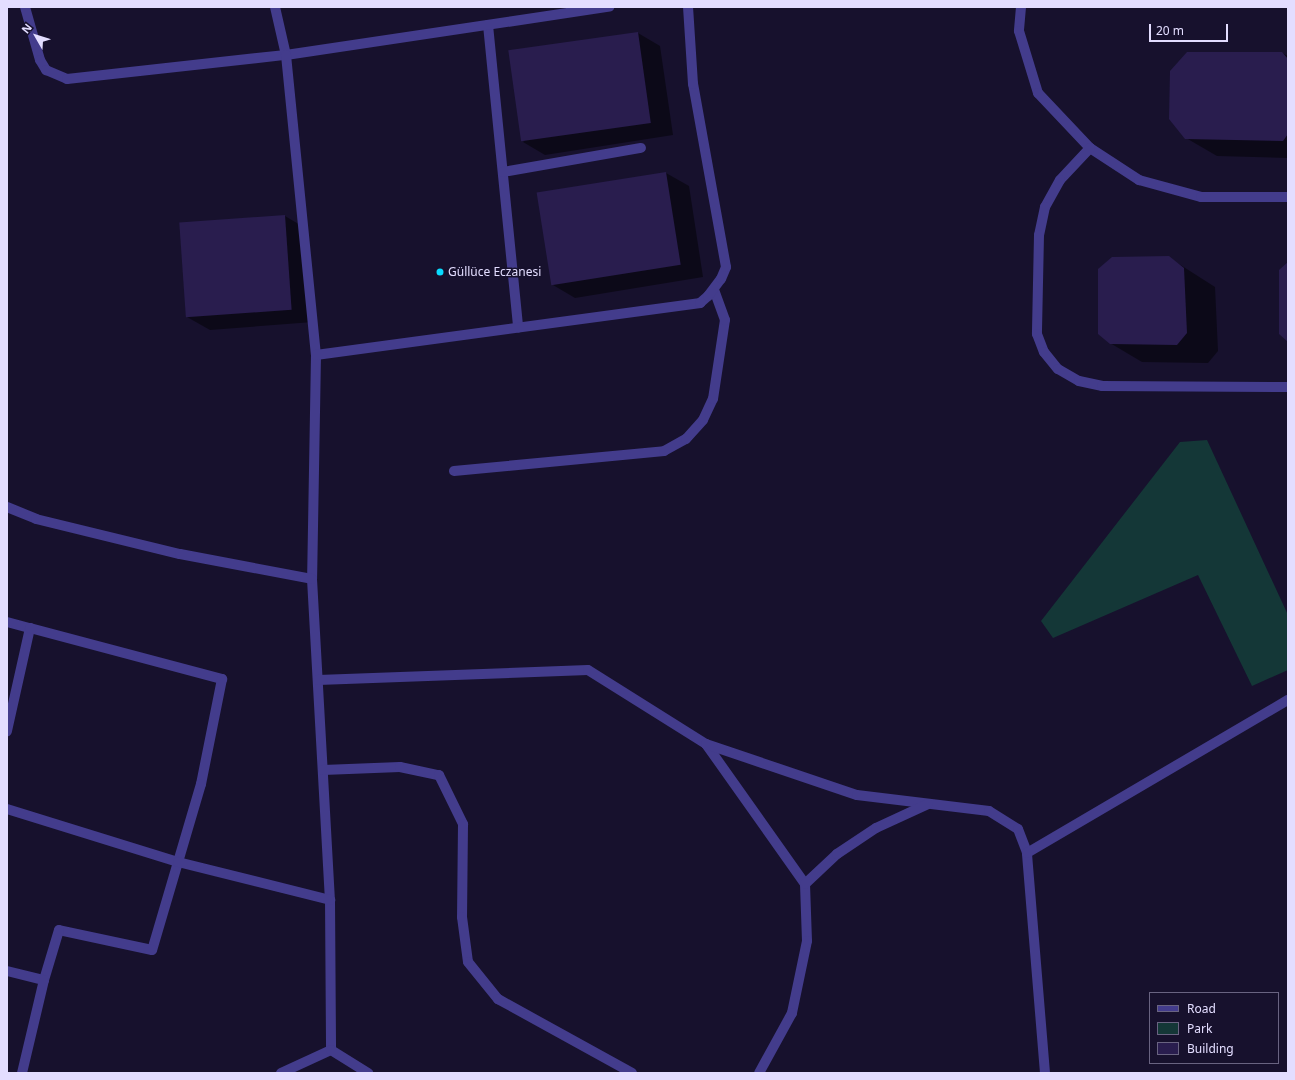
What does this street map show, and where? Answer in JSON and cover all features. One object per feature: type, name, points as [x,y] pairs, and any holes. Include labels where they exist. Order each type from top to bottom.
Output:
[{"type":"street","points":[[25,7],[40,60],[46,70],[67,80],[89,79],[286,55],[609,7]]},
{"type":"street","points":[[275,7],[286,55],[316,355],[312,579],[330,900],[331,1050]]},
{"type":"street","points":[[316,355],[700,303],[714,289],[726,267],[693,84],[688,7]]},
{"type":"street","points":[[1021,7],[1020,32],[1038,93],[1090,148],[1139,180],[1200,197],[1288,197]]},
{"type":"street","points":[[488,25],[518,328]]},
{"type":"street","points":[[503,172],[641,148]]},
{"type":"street","points":[[1090,148],[1060,180],[1045,206],[1039,235],[1037,334],[1044,352],[1058,369],[1079,381],[1102,386],[1288,387]]},
{"type":"street","points":[[454,471],[664,451],[686,439],[703,420],[712,399],[725,320],[714,289]]},
{"type":"street","points":[[7,508],[36,519],[180,554],[312,579]]},
{"type":"street","points":[[7,622],[222,679],[201,784],[152,950],[59,930],[44,980],[22,1073]]},
{"type":"street","points":[[7,731],[10,693],[30,628]]},
{"type":"street","points":[[318,680],[588,670],[706,744],[857,795],[989,811],[1018,829],[1027,853],[1044,1073]]},
{"type":"street","points":[[1027,853],[1288,700]]},
{"type":"street","points":[[706,744],[805,884],[807,941],[792,1014],[760,1073]]},
{"type":"street","points":[[323,770],[400,767],[439,775],[463,824],[462,917],[468,962],[498,999],[632,1073]]},
{"type":"street","points":[[805,884],[837,854],[869,832],[928,804]]},
{"type":"street","points":[[7,809],[178,862],[330,900]]},
{"type":"street","points":[[7,971],[44,980]]},
{"type":"street","points":[[281,1073],[331,1050]]},
{"type":"street","points":[[331,1050],[368,1073]]},
{"type":"green space","points":[[1207,440],[1288,615],[1288,670],[1252,686],[1198,575],[1053,638],[1041,621],[1180,442]]},
{"type":"building","points":[[638,32],[651,123],[521,141],[508,50]]},
{"type":"building","points":[[1187,52],[1282,52],[1288,59],[1288,134],[1283,141],[1185,139],[1169,119],[1170,71]]},
{"type":"building","points":[[666,172],[681,265],[551,285],[537,192]]},
{"type":"building","points":[[285,215],[292,310],[186,317],[179,222]]},
{"type":"building","points":[[1169,256],[1184,268],[1187,333],[1177,345],[1110,344],[1098,334],[1098,269],[1112,257]]},
{"type":"building","points":[[1288,262],[1288,342],[1279,334],[1279,270]]},
{"type":"place","name":"Güllüce Eczanesi","points":[[440,272]]}]
